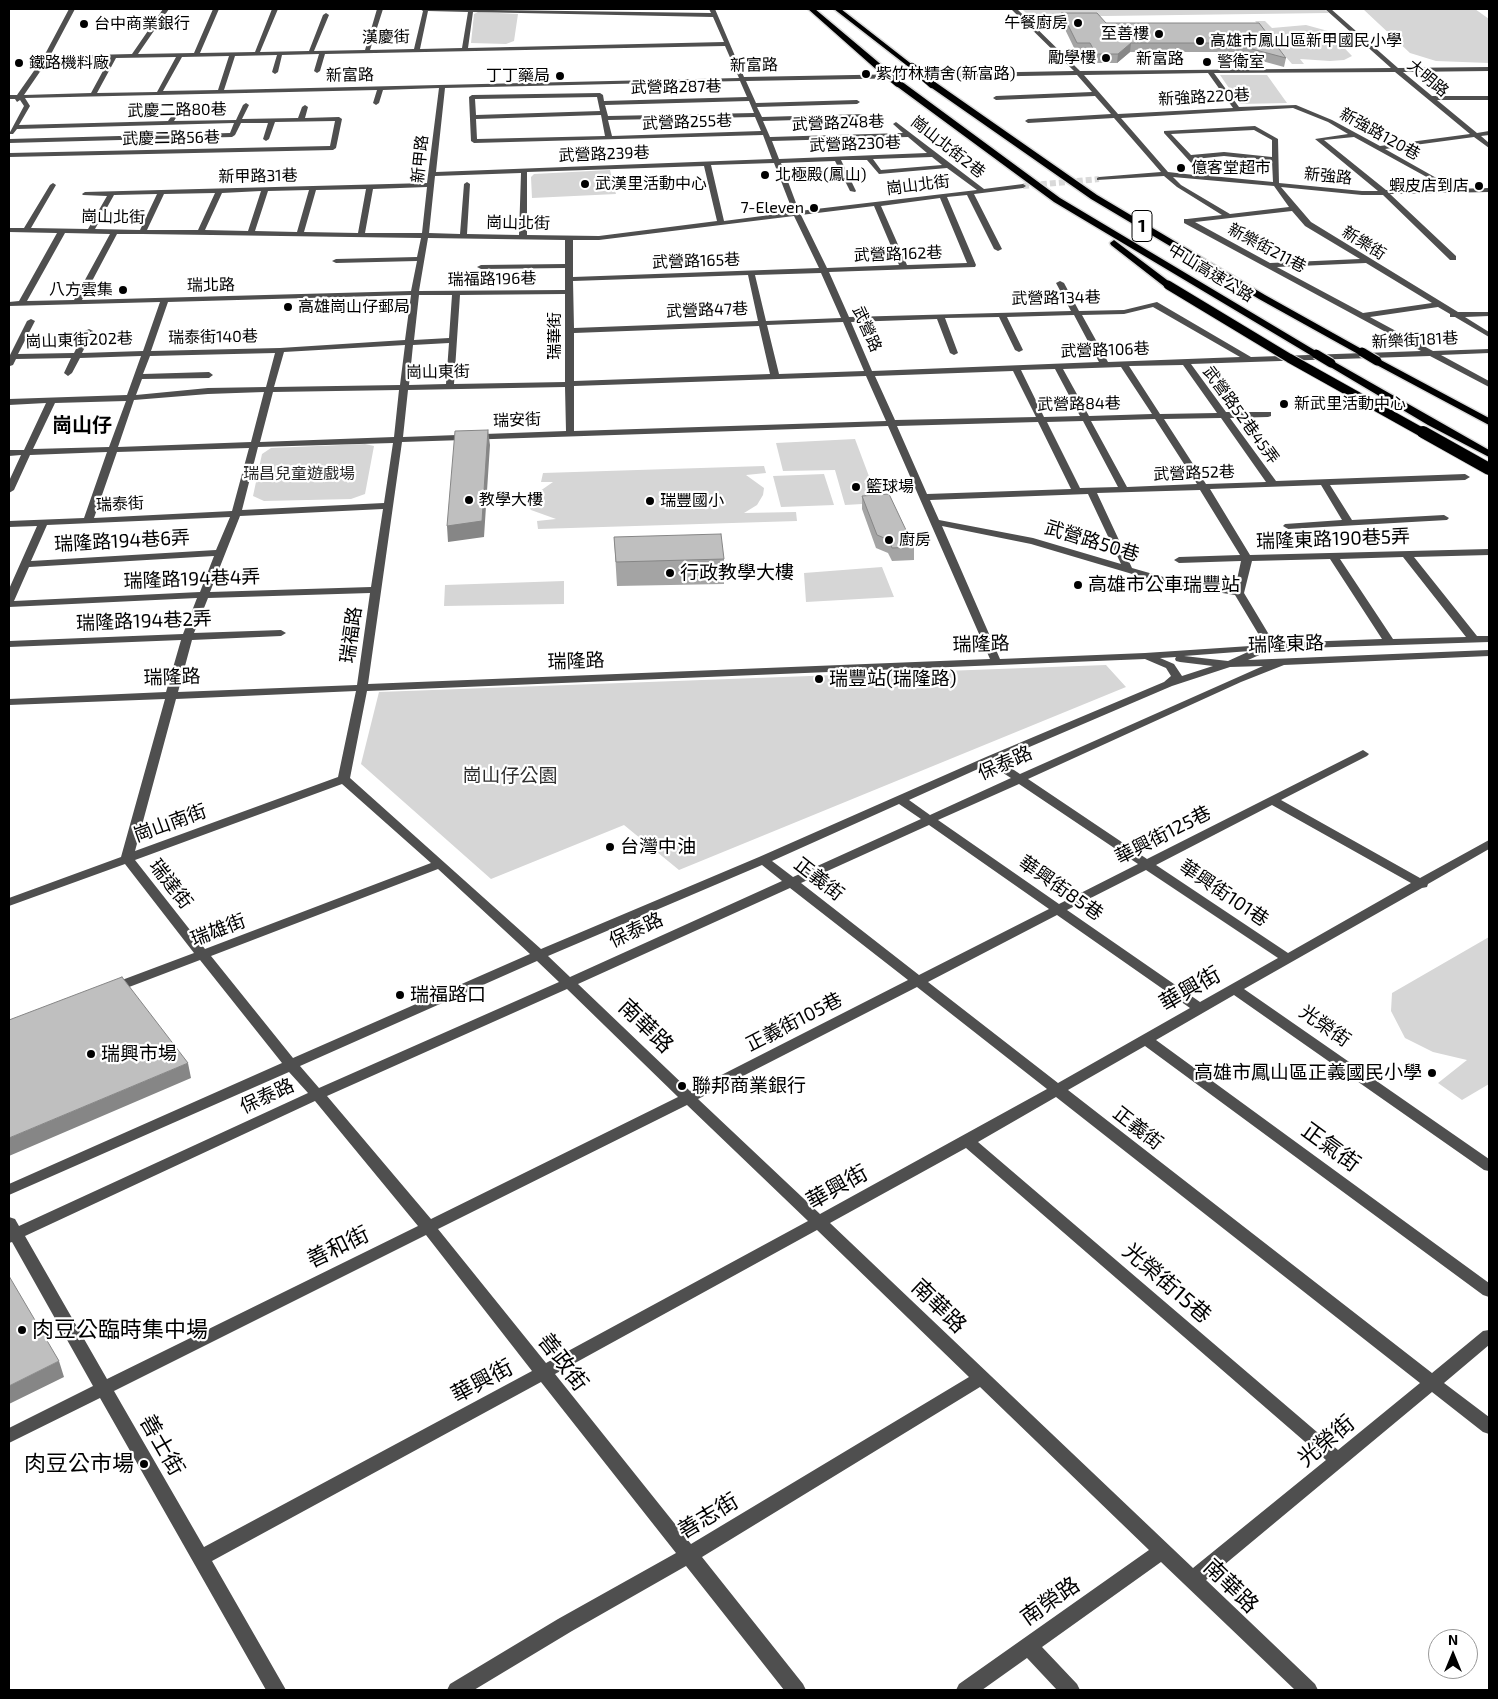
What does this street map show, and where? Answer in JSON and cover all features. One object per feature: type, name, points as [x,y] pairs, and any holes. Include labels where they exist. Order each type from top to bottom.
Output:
[{"type":"highway","name":"中山高速公路","points":[[811,9],[898,83],[1057,200],[1432,423],[1489,454]]},
{"type":"highway","name":"中山高速公路","points":[[837,9],[932,84],[1094,197],[1262,297],[1489,422]]},
{"type":"highway","points":[[1057,200],[1168,285],[1289,358],[1489,469]]},
{"type":"street","points":[[9,106],[20,97],[46,58],[72,9]]},
{"type":"street","points":[[134,56],[166,9]]},
{"type":"street","points":[[196,55],[216,9]]},
{"type":"street","points":[[257,53],[275,9]]},
{"type":"street","points":[[367,51],[380,9]]},
{"type":"street","points":[[417,50],[424,9],[713,12]]},
{"type":"street","points":[[1014,9],[1079,73],[1166,174],[1179,186],[1228,215]]},
{"type":"street","name":"大明路","points":[[1328,9],[1397,70],[1489,146]]},
{"type":"street","points":[[465,49],[471,10]]},
{"type":"street","name":"武營路","points":[[713,12],[767,136],[797,214],[824,270],[996,661]]},
{"type":"street","points":[[311,52],[326,15]]},
{"type":"street","name":"漢慶街","points":[[46,58],[727,44]]},
{"type":"street","points":[[317,71],[323,52]]},
{"type":"street","points":[[274,72],[280,53]]},
{"type":"street","points":[[220,92],[233,54]]},
{"type":"street","points":[[159,93],[180,55]]},
{"type":"street","points":[[93,95],[114,56]]},
{"type":"street","name":"新富路","points":[[9,97],[742,79],[1489,69]]},
{"type":"street","points":[[1210,72],[1237,109]]},
{"type":"street","name":"新甲路","points":[[425,235],[442,86]]},
{"type":"street","points":[[376,103],[381,88]]},
{"type":"street","points":[[996,98],[1097,94]]},
{"type":"street","points":[[609,138],[604,116],[600,95],[472,97],[473,117],[604,116],[759,117],[865,116]]},
{"type":"street","points":[[9,137],[27,106],[20,97]]},
{"type":"street","points":[[1431,98],[1489,98]]},
{"type":"street","name":"武營路287巷","points":[[602,103],[857,102]]},
{"type":"street","points":[[9,141],[232,136],[246,105]]},
{"type":"street","points":[[170,124],[180,106]]},
{"type":"street","points":[[301,120],[305,106]]},
{"type":"street","name":"新強路220巷","points":[[1028,121],[1294,106]]},
{"type":"street","name":"新強路120巷","points":[[1294,106],[1330,121],[1445,185],[1450,191]]},
{"type":"street","name":"武營路255巷","points":[[473,117],[474,141],[767,136]]},
{"type":"street","name":"武慶二路80巷","points":[[15,127],[339,119],[333,148]]},
{"type":"street","points":[[266,139],[272,121]]},
{"type":"street","name":"崗山北街2巷","points":[[896,124],[933,155],[983,191]]},
{"type":"street","points":[[1210,178],[1166,132],[1255,128],[1275,139],[1276,185]]},
{"type":"street","points":[[1379,148],[1489,132]]},
{"type":"street","name":"武營路248巷","points":[[767,136],[908,135]]},
{"type":"street","points":[[1355,135],[1318,139],[1385,193],[1453,258]]},
{"type":"street","name":"武慶二路56巷","points":[[9,155],[333,148]]},
{"type":"street","points":[[1190,157],[1224,154],[1276,159]]},
{"type":"street","name":"武營路230巷","points":[[777,161],[933,155]]},
{"type":"street","points":[[869,158],[879,172],[950,166]]},
{"type":"street","points":[[837,159],[853,191]]},
{"type":"street","name":"武營路239巷","points":[[432,174],[777,161]]},
{"type":"street","points":[[707,164],[721,224]]},
{"type":"street","points":[[523,237],[524,170]]},
{"type":"street","name":"新強路","points":[[1099,179],[1166,174],[1362,193],[1489,190]]},
{"type":"street","points":[[463,236],[467,184]]},
{"type":"street","points":[[26,230],[53,185]]},
{"type":"street","name":"新甲路31巷","points":[[85,194],[431,185]]},
{"type":"street","name":"新樂街","points":[[1276,185],[1308,224],[1365,261],[1489,335]]},
{"type":"street","name":"崗山北街","points":[[9,230],[599,238],[1023,186]]},
{"type":"street","points":[[361,234],[370,187]]},
{"type":"street","points":[[300,233],[313,188]]},
{"type":"street","points":[[251,233],[266,190]]},
{"type":"street","points":[[201,232],[219,191]]},
{"type":"street","points":[[142,232],[162,192]]},
{"type":"street","points":[[969,192],[998,249]]},
{"type":"street","points":[[90,231],[112,193]]},
{"type":"street","name":"武營路162巷","points":[[824,270],[972,265],[942,195]]},
{"type":"street","points":[[877,204],[904,267]]},
{"type":"street","name":"新樂街211巷","points":[[1294,209],[1187,221],[1489,384]]},
{"type":"street","points":[[21,304],[62,230]]},
{"type":"street","points":[[77,302],[115,231]]},
{"type":"street","name":"瑞福路","points":[[344,779],[362,687],[425,235]]},
{"type":"street","name":"瑞華街","points":[[569,238],[570,434]]},
{"type":"street","points":[[336,261],[422,259]]},
{"type":"street","points":[[1270,265],[1365,261]]},
{"type":"street","points":[[481,267],[569,266]]},
{"type":"street","name":"武營路165巷","points":[[569,285],[824,270]]},
{"type":"street","points":[[751,273],[775,376]]},
{"type":"street","points":[[1060,282],[1105,365]]},
{"type":"street","name":"瑞福路196巷","points":[[416,291],[569,285]]},
{"type":"street","name":"瑞福路196巷","points":[[416,291],[456,293],[569,285]]},
{"type":"street","name":"瑞北路","points":[[9,304],[416,291]]},
{"type":"street","points":[[450,387],[456,293]]},
{"type":"street","name":"瑞泰街","points":[[164,300],[88,520],[388,506]]},
{"type":"street","name":"武營路134巷","points":[[845,319],[1124,312],[1154,304],[1252,361]]},
{"type":"street","points":[[1362,316],[1437,305]]},
{"type":"street","points":[[1002,314],[1019,350]]},
{"type":"street","points":[[1453,314],[1489,314]]},
{"type":"street","points":[[940,316],[954,353]]},
{"type":"street","name":"武營路47巷","points":[[570,330],[845,319]]},
{"type":"street","name":"崗山東街202巷","points":[[11,361],[32,320]]},
{"type":"street","points":[[68,373],[90,331]]},
{"type":"street","name":"瑞泰街140巷","points":[[147,353],[280,350],[454,340]]},
{"type":"street","name":"瑞泰街140巷","points":[[220,553],[236,513],[280,350]]},
{"type":"street","name":"新樂街181巷","points":[[1342,358],[1489,352]]},
{"type":"street","name":"崗山東街202巷","points":[[11,361],[77,355],[147,353]]},
{"type":"street","name":"武營路106巷","points":[[869,373],[1342,358]]},
{"type":"street","name":"武營路52巷45弄","points":[[1186,363],[1273,484]]},
{"type":"street","points":[[1124,365],[1247,558],[1239,593],[1271,646]]},
{"type":"street","points":[[1058,367],[1124,490]]},
{"type":"street","points":[[1016,368],[1077,492]]},
{"type":"street","name":"崗山東街","points":[[9,402],[130,398],[178,395],[208,390],[570,384],[869,373]]},
{"type":"street","points":[[138,377],[209,374]]},
{"type":"street","points":[[9,490],[52,400]]},
{"type":"street","name":"武營路84巷","points":[[892,423],[1268,414]]},
{"type":"street","name":"瑞安街","points":[[9,453],[892,423]]},
{"type":"street","name":"武營路52巷","points":[[925,497],[1465,477]]},
{"type":"street","points":[[1324,482],[1349,523]]},
{"type":"street","points":[[1091,491],[1129,571]]},
{"type":"street","points":[[1288,526],[1444,518]]},
{"type":"street","points":[[9,524],[88,520]]},
{"type":"street","name":"武營路50巷","points":[[935,522],[1033,541],[1166,581],[1239,593]]},
{"type":"street","points":[[9,600],[43,523]]},
{"type":"street","name":"瑞隆東路190巷5弄","points":[[1179,560],[1489,552]]},
{"type":"street","name":"瑞隆路194巷6弄","points":[[25,564],[220,553]]},
{"type":"street","name":"瑞達街","points":[[220,553],[187,637],[128,858],[291,1066]]},
{"type":"street","points":[[1406,554],[1474,640]]},
{"type":"street","points":[[1333,556],[1390,644]]},
{"type":"street","name":"瑞隆路194巷4弄","points":[[9,604],[203,595],[376,590]]},
{"type":"street","name":"瑞隆路194巷2弄","points":[[9,644],[281,633]]},
{"type":"street","name":"瑞隆東路","points":[[1229,664],[1271,646],[1390,644],[1489,639]]},
{"type":"street","name":"瑞隆路","points":[[9,702],[1145,656],[1271,646]]},
{"type":"street","points":[[1221,650],[1237,680]]},
{"type":"street","name":"瑞隆東路","points":[[1229,664],[1489,653]]},
{"type":"street","points":[[1145,656],[1170,666],[1177,677],[1168,684]]},
{"type":"street","name":"瑞隆路","points":[[1145,656],[1229,664]]},
{"type":"street","name":"保泰路","points":[[11,1232],[568,983],[1237,680],[1282,662]]},
{"type":"street","name":"保泰路","points":[[9,1190],[539,955],[763,860],[990,759],[1168,684],[1229,664]]},
{"type":"street","name":"華興街125巷","points":[[918,981],[1363,754]]},
{"type":"street","name":"華興街101巷","points":[[990,759],[1287,958]]},
{"type":"street","points":[[344,779],[539,955]]},
{"type":"street","name":"崗山南街","points":[[9,902],[344,779]]},
{"type":"street","name":"華興街85巷","points":[[900,799],[1199,1008]]},
{"type":"street","points":[[1272,800],[1422,884]]},
{"type":"street","name":"華興街","points":[[201,1558],[967,1141],[1287,958],[1422,884],[1489,844]]},
{"type":"street","name":"正義街","points":[[763,860],[1489,1427]]},
{"type":"street","name":"瑞雄街","points":[[95,996],[440,864]]},
{"type":"street","name":"南華路","points":[[539,955],[1308,1690]]},
{"type":"street","name":"正義街105巷","points":[[688,1098],[918,981]]},
{"type":"street","name":"光榮街","points":[[1235,989],[1489,1166]]},
{"type":"street","name":"正氣街","points":[[1146,1040],[1489,1291]]},
{"type":"street","name":"善政街","points":[[291,1066],[318,1094],[428,1227],[796,1690]]},
{"type":"street","name":"善和街","points":[[9,1436],[688,1098]]},
{"type":"street","name":"光榮街15巷","points":[[967,1141],[1338,1460]]},
{"type":"street","name":"善士街","points":[[11,1232],[104,1388],[276,1690]]},
{"type":"street","name":"光榮街","points":[[1193,1580],[1489,1336]]},
{"type":"street","name":"善志街","points":[[457,1690],[565,1625],[688,1556],[981,1378]]},
{"type":"street","name":"南榮路","points":[[966,1690],[1162,1551]]},
{"type":"street","points":[[1029,1646],[1070,1690]]},
{"type":"green space","points":[[1022,9],[1324,9],[1329,13],[1030,17]]},
{"type":"green space","points":[[1363,9],[1475,9],[1489,19],[1489,63],[1436,61],[1410,53]]},
{"type":"green space","points":[[478,12],[518,14],[514,41],[506,44],[471,43],[474,14]]},
{"type":"green space","points":[[1255,21],[1265,21],[1272,28],[1306,25],[1328,31],[1352,56],[1344,60],[1330,61],[1300,59],[1304,64],[1292,64]]},
{"type":"green space","points":[[1220,75],[1267,75],[1287,103],[1240,104]]},
{"type":"green space","points":[[610,170],[616,194],[532,198],[531,177],[534,174]]},
{"type":"green space","name":"籃球場","points":[[855,439],[879,503],[845,505],[835,470],[783,471],[776,443]]},
{"type":"green space","name":"瑞昌兒童遊戲場","points":[[365,444],[374,446],[365,494],[351,499],[264,501],[253,496],[262,454],[271,448]]},
{"type":"green space","points":[[764,466],[766,473],[746,475],[764,488],[763,495],[757,505],[744,513],[796,512],[797,521],[538,529],[537,521],[556,519],[531,510],[527,505],[530,498],[553,482],[541,482],[543,473]]},
{"type":"green space","points":[[824,474],[834,505],[781,507],[773,476]]},
{"type":"green space","points":[[882,567],[894,597],[806,602],[804,573]]},
{"type":"green space","points":[[564,581],[564,604],[444,606],[445,585]]},
{"type":"green space","name":"崗山仔公園","points":[[1106,665],[1126,687],[679,870],[624,825],[491,879],[361,764],[379,692]]},
{"type":"green space","points":[[1489,937],[1489,1084],[1462,1100],[1438,1083],[1467,1060],[1433,1052],[1405,1038],[1391,1011],[1392,993]]},
{"type":"building","points":[[1062,13],[1097,13],[1106,23],[1259,23],[1286,58],[1252,49],[1247,43],[1131,43],[1118,54],[1096,54],[1090,43],[1077,43]]},
{"type":"building","name":"教學大樓","points":[[488,430],[482,521],[447,526],[455,431]]},
{"type":"building","points":[[889,494],[914,547],[892,548],[889,540],[877,535],[862,496]]},
{"type":"building","points":[[721,534],[724,559],[616,562],[614,537]]},
{"type":"building","name":"瑞興市場","points":[[122,977],[188,1063],[9,1138],[9,1020]]},
{"type":"building","name":"肉豆公臨時集中場","points":[[9,1276],[59,1361],[9,1386]]},
{"type":"tunnel","points":[[1023,186],[1099,179]]},
{"type":"place","name":"午餐廚房","points":[[1078,23]]},
{"type":"place","name":"台中商業銀行","points":[[84,24]]},
{"type":"place","name":"至善樓","points":[[1159,34]]},
{"type":"place","name":"高雄市鳳山區新甲國民小學","points":[[1200,41]]},
{"type":"place","name":"勵學樓","points":[[1106,58]]},
{"type":"place","name":"警衛室","points":[[1207,62]]},
{"type":"place","name":"鐵路機料廠","points":[[19,63]]},
{"type":"place","name":"紫竹林精舍(新富路)","points":[[866,74]]},
{"type":"place","name":"丁丁藥局","points":[[560,76]]},
{"type":"place","name":"億客堂超市","points":[[1181,168]]},
{"type":"place","name":"北極殿(鳳山)","points":[[765,175]]},
{"type":"place","name":"武漢里活動中心","points":[[585,184]]},
{"type":"place","name":"蝦皮店到店","points":[[1479,186]]},
{"type":"place","name":"7-Eleven","points":[[814,208]]},
{"type":"place","name":"八方雲集","points":[[123,290]]},
{"type":"place","name":"高雄崗山仔郵局","points":[[288,307]]},
{"type":"place","name":"新武里活動中心","points":[[1284,404]]},
{"type":"place","name":"籃球場","points":[[856,487]]},
{"type":"place","name":"教學大樓","points":[[469,500]]},
{"type":"place","name":"瑞豐國小","points":[[650,501]]},
{"type":"place","name":"廚房","points":[[889,540]]},
{"type":"place","name":"行政教學大樓","points":[[670,573]]},
{"type":"place","name":"高雄市公車瑞豐站","points":[[1078,585]]},
{"type":"place","name":"瑞豐站(瑞隆路)","points":[[819,679]]},
{"type":"place","name":"台灣中油","points":[[610,847]]},
{"type":"place","name":"瑞福路口","points":[[400,995]]},
{"type":"place","name":"瑞興市場","points":[[91,1054]]},
{"type":"place","name":"高雄市鳳山區正義國民小學","points":[[1432,1073]]},
{"type":"place","name":"聯邦商業銀行","points":[[682,1086]]},
{"type":"place","name":"肉豆公臨時集中場","points":[[22,1330]]},
{"type":"place","name":"肉豆公市場","points":[[144,1464]]},
{"type":"district","name":"崗山仔","points":[[82,425]]}]
